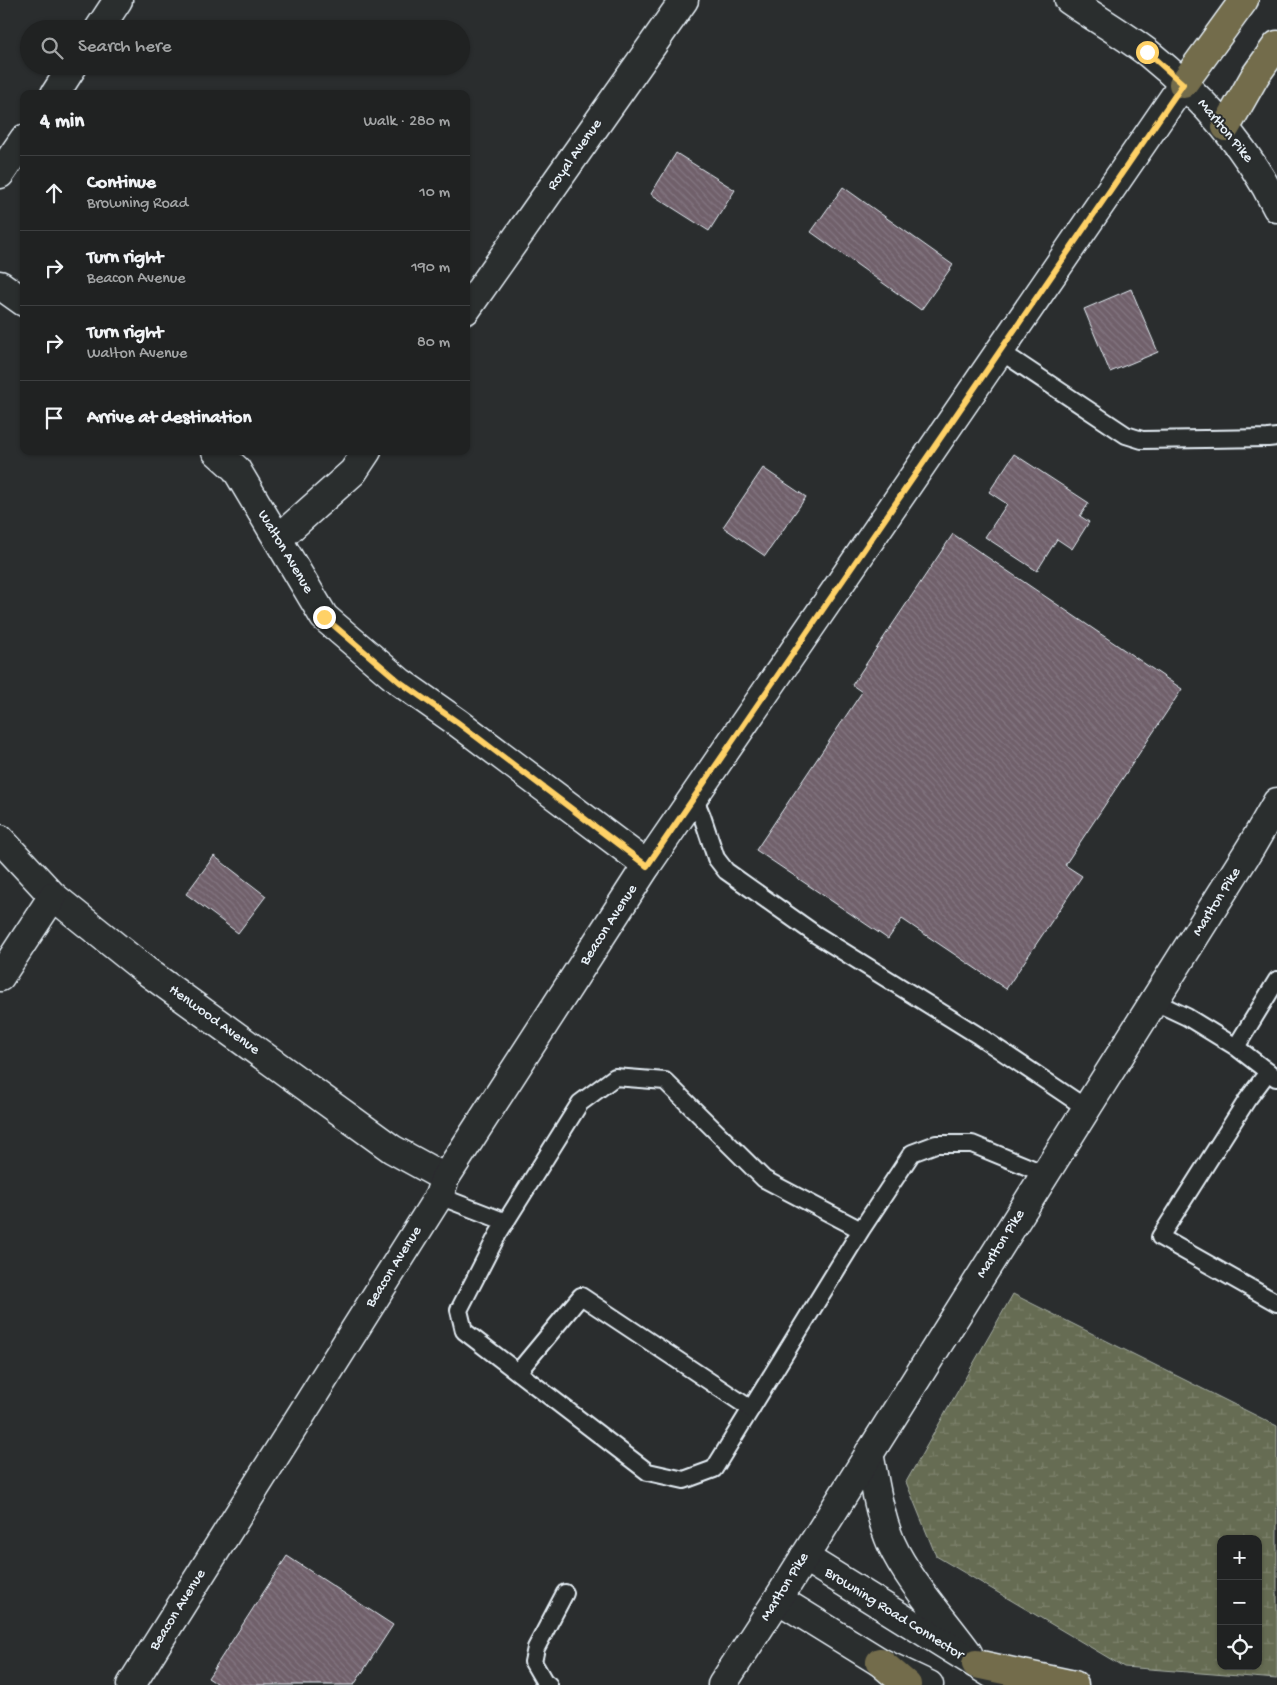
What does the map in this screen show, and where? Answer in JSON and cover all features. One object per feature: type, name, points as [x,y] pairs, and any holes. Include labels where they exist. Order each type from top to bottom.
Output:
[{"type":"highway","points":[[1183,84],[1244,0]]},
{"type":"highway","points":[[1226,127],[1255,76],[1277,45]]},
{"type":"highway","points":[[880,1662],[907,1685]]},
{"type":"highway","points":[[976,1664],[1074,1685]]},
{"type":"street","points":[[105,20],[118,0]]},
{"type":"street","name":"Royal Avenue","points":[[470,304],[684,0]]},
{"type":"street","name":"Marlton Pike","points":[[1068,0],[1147,52],[1183,84],[1226,127],[1267,186],[1277,208]]},
{"type":"street","points":[[57,90],[67,75]]},
{"type":"street","name":"Beacon Avenue","points":[[131,1685],[442,1187],[647,866],[1183,84]]},
{"type":"street","points":[[0,174],[20,145]]},
{"type":"street","points":[[0,285],[20,299]]},
{"type":"street","name":"Walton Avenue","points":[[220,455],[236,469],[324,617],[400,682],[457,722],[647,866]]},
{"type":"street","points":[[278,539],[353,472],[364,455]]},
{"type":"street","name":"Marlton Pike","points":[[722,1685],[1154,1002],[1277,802]]},
{"type":"street","name":"Henwood Avenue","points":[[0,839],[53,896],[145,970],[442,1187]]},
{"type":"street","points":[[0,977],[53,896]]},
{"type":"street","points":[[869,1453],[882,1513],[892,1544],[915,1582],[976,1664]]},
{"type":"street","name":"Browning Road Connector","points":[[804,1557],[1011,1685]]},
{"type":"street","points":[[778,1599],[880,1662],[929,1685]]},
{"type":"lane","points":[[1000,351],[1126,435],[1142,440],[1277,437]]},
{"type":"lane","points":[[694,797],[705,823],[716,858],[726,871],[816,934],[979,1036],[1086,1108]]},
{"type":"lane","points":[[1236,1047],[1277,980]]},
{"type":"lane","points":[[1154,1002],[1187,1017],[1236,1047],[1273,1075],[1247,1100],[1160,1236],[1277,1304]]},
{"type":"lane","points":[[861,1230],[764,1179],[665,1081],[615,1077],[580,1103],[506,1222],[459,1310],[464,1331],[648,1472],[684,1480],[714,1469],[861,1230],[912,1153],[936,1144],[972,1144],[1045,1174]]},
{"type":"lane","points":[[442,1187],[506,1222]]},
{"type":"lane","points":[[518,1372],[581,1296],[751,1409]]},
{"type":"lane","points":[[549,1685],[544,1681],[533,1662],[536,1648],[565,1593]]},
{"type":"green space","points":[[1013,1294],[1277,1426],[1277,1679],[1124,1667],[936,1556],[906,1482]]},
{"type":"building","points":[[676,153],[735,190],[709,231],[651,194]]},
{"type":"building","points":[[843,187],[953,265],[921,310],[811,232]]},
{"type":"building","points":[[1131,289],[1158,352],[1110,372],[1084,309]]},
{"type":"building","points":[[1014,454],[1089,503],[1080,516],[1089,522],[1072,549],[1057,539],[1037,571],[985,537],[1007,504],[989,492]]},
{"type":"building","points":[[763,468],[806,497],[765,556],[723,527]]},
{"type":"building","points":[[953,534],[1182,689],[1065,865],[1082,876],[1006,989],[902,919],[888,939],[756,850],[862,692],[852,685]]},
{"type":"building","points":[[214,856],[266,896],[238,933],[186,894]]},
{"type":"building","points":[[287,1556],[393,1625],[354,1685],[219,1685],[208,1678]]},
{"type":"route","points":[[324,617],[400,682],[457,722],[647,866],[1183,84],[1147,52]]}]
